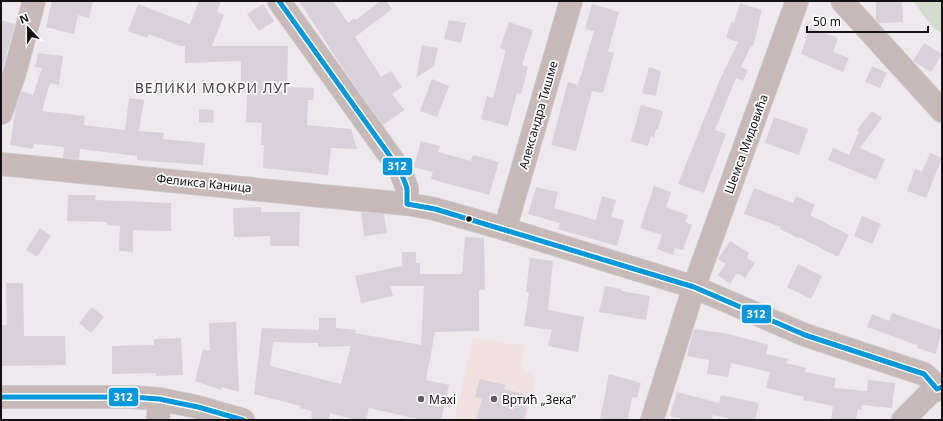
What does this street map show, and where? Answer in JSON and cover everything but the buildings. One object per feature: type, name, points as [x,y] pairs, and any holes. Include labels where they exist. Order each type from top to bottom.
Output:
[{"type":"street","points":[[1,113],[15,72],[34,1]]},
{"type":"street","points":[[279,1],[400,170],[407,188],[407,204]]},
{"type":"street","name":"Александра Тишме","points":[[505,229],[571,1]]},
{"type":"street","name":"Шемса Мидовића","points":[[652,420],[694,286],[797,1]]},
{"type":"street","points":[[842,1],[942,111]]},
{"type":"street","name":"Феликса Каница","points":[[1,164],[407,204],[435,209],[694,286],[805,335],[924,374],[940,388]]},
{"type":"street","points":[[903,420],[916,405],[940,388]]},
{"type":"street","points":[[1,397],[132,397],[159,409],[198,407],[243,420]]},
{"type":"shaded area","name":"Вртић „Зека”","points":[[473,338],[524,346],[520,368],[536,378],[526,420],[454,420]]},
{"type":"green space","points":[[913,1],[942,1],[942,33],[933,28]]},
{"type":"transit line","name":"312","points":[[279,1],[400,170],[407,188],[407,204],[435,209],[694,287],[805,335],[924,374],[937,389],[942,387]]},
{"type":"transit line","name":"312","points":[[1,397],[131,397],[159,399],[198,407],[243,420]]},
{"type":"place","name":"Maxi","points":[[421,399]]},
{"type":"place","name":"Вртић „Зека”","points":[[494,399]]},
{"type":"district","name":"ВЕЛИКИ МОКРИ ЛУГ","points":[[213,87]]}]
